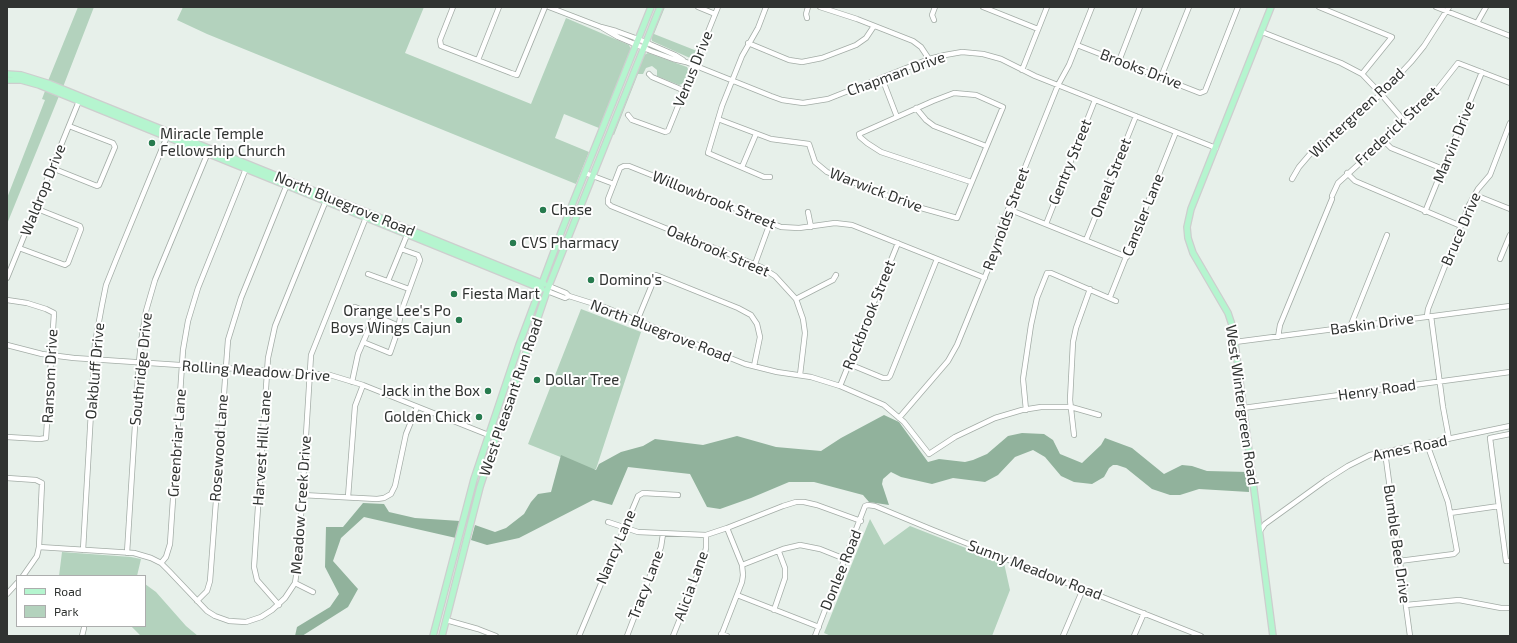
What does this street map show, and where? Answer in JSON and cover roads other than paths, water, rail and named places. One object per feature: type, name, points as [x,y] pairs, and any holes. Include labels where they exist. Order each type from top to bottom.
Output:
[{"type":"main road","name":"West Pleasant Run Road","points":[[433,636],[474,479],[519,345],[562,230],[651,7]]},
{"type":"main road","name":"West Pleasant Run Road","points":[[442,636],[480,486],[496,438],[548,289],[660,7]]},
{"type":"main road","name":"West Wintergreen Road","points":[[1271,7],[1191,210],[1188,221],[1188,232],[1193,253],[1228,313],[1233,328],[1273,636]]},
{"type":"main road","name":"North Bluegrove Road","points":[[7,74],[35,78],[168,135]]},
{"type":"main road","name":"North Bluegrove Road","points":[[7,80],[21,80],[31,83],[168,135],[548,289]]},
{"type":"main road","points":[[601,132],[609,136]]},
{"type":"main road","name":"North Bluegrove Road","points":[[367,216],[407,235],[483,263]]},
{"type":"main road","points":[[562,230],[570,234]]},
{"type":"main road","points":[[519,345],[528,348]]},
{"type":"main road","points":[[453,560],[461,562]]},
{"type":"main road","points":[[438,618],[446,620]]},
{"type":"street","points":[[453,7],[440,40],[441,46],[514,74],[517,74],[519,71],[545,7]]},
{"type":"street","points":[[478,60],[499,7]]},
{"type":"street","name":"Chapman Drive","points":[[549,7],[601,27],[616,31],[644,45],[675,54],[686,62],[782,100],[808,103],[828,99],[929,59],[958,53],[983,54],[1001,59],[1022,70],[1058,85],[1216,148]]},
{"type":"street","points":[[698,7],[715,14]]},
{"type":"street","name":"Venus Drive","points":[[628,115],[632,120],[664,132],[668,131],[718,7]]},
{"type":"street","points":[[766,7],[758,28],[748,43],[732,80],[722,106],[708,153],[764,176],[770,177]]},
{"type":"street","points":[[807,18],[806,14],[808,7]]},
{"type":"street","points":[[820,7],[916,43],[924,50],[929,59]]},
{"type":"street","points":[[934,20],[932,16],[936,7]]},
{"type":"street","points":[[983,7],[1038,29]]},
{"type":"street","points":[[1022,70],[1047,7]]},
{"type":"street","name":"Reynolds Street","points":[[898,418],[952,355],[993,257],[1001,227],[1008,209],[1058,85],[1069,65],[1092,7]]},
{"type":"street","points":[[1119,61],[1140,7]]},
{"type":"street","points":[[1161,77],[1189,7]]},
{"type":"street","name":"Brooks Drive","points":[[1077,45],[1200,93],[1205,91],[1238,7]]},
{"type":"street","points":[[1319,7],[1392,36],[1362,74]]},
{"type":"street","points":[[1436,7],[1448,9],[1477,23],[1510,36]]},
{"type":"street","points":[[1477,23],[1486,7]]},
{"type":"street","name":"Wintergreen Road","points":[[1292,179],[1311,153],[1381,94],[1420,51],[1448,9]]},
{"type":"street","points":[[748,43],[789,60],[802,62],[822,58],[856,44],[866,38],[874,26]]},
{"type":"street","points":[[1262,32],[1341,63],[1362,74],[1405,122]]},
{"type":"street","name":"Frederick Street","points":[[1278,337],[1280,325],[1338,183],[1346,173],[1405,122],[1436,91],[1458,63],[1510,83]]},
{"type":"street","name":"Marvin Drive","points":[[1425,212],[1482,72]]},
{"type":"street","points":[[649,74],[652,77],[685,91]]},
{"type":"street","points":[[882,78],[897,117]]},
{"type":"street","points":[[960,93],[982,96],[1003,107],[971,182],[881,152],[860,137],[859,134],[897,117],[948,95],[960,93]]},
{"type":"street","name":"Gentry Street","points":[[1046,224],[1095,100]]},
{"type":"street","name":"Waldrop Drive","points":[[7,278],[79,101]]},
{"type":"street","points":[[916,108],[926,120],[934,126],[986,146]]},
{"type":"street","name":"Oneal Street","points":[[1086,240],[1136,116]]},
{"type":"street","name":"Warwick Drive","points":[[718,119],[756,134],[779,141],[809,144],[815,162],[827,172],[908,204],[957,218],[971,182]]},
{"type":"street","name":"Bruce Drive","points":[[1450,439],[1428,309],[1472,199],[1490,175],[1508,133],[1510,123]]},
{"type":"street","points":[[52,168],[97,186],[99,185],[115,147],[113,144],[69,126]]},
{"type":"street","name":"Cansler Lane","points":[[1110,297],[1176,132]]},
{"type":"street","points":[[742,167],[756,134]]},
{"type":"street","name":"Oakbluff Drive","points":[[83,550],[94,359],[97,329],[106,285],[168,135]]},
{"type":"street","points":[[1384,141],[1391,148],[1443,169]]},
{"type":"street","name":"Southridge Drive","points":[[126,553],[139,362],[144,322],[150,295],[208,151]]},
{"type":"street","name":"Willowbrook Street","points":[[614,184],[620,168],[629,166],[770,223],[788,228],[844,223],[984,278]]},
{"type":"street","name":"Greenbriar Lane","points":[[161,563],[166,557],[170,544],[184,341],[195,298],[247,167]]},
{"type":"street","points":[[585,173],[614,184]]},
{"type":"street","points":[[1346,173],[1354,181],[1461,226]]},
{"type":"street","name":"Rosewood Lane","points":[[197,602],[207,591],[210,580],[226,347],[233,318],[287,183]]},
{"type":"street","name":"Oakbrook Street","points":[[614,184],[608,201],[614,208],[755,264],[776,276],[796,299],[801,312],[805,333],[800,375]]},
{"type":"street","points":[[1474,197],[1480,197],[1510,210]]},
{"type":"street","name":"Harvest Hill Lane","points":[[279,605],[257,580],[254,567],[269,350],[275,326],[327,199]]},
{"type":"street","points":[[19,248],[66,265],[81,228],[35,208]]},
{"type":"street","points":[[1008,209],[1127,257]]},
{"type":"street","points":[[808,212],[811,226]]},
{"type":"street","name":"Meadow Creek Drive","points":[[38,547],[126,553],[146,556],[161,563],[207,611],[216,616],[236,622],[246,622],[261,617],[279,605],[291,590],[298,564],[312,356],[316,342],[367,216]]},
{"type":"street","points":[[755,264],[770,223]]},
{"type":"street","points":[[388,281],[407,235]]},
{"type":"street","points":[[1350,327],[1387,235]]},
{"type":"street","points":[[1500,259],[1510,235]]},
{"type":"street","name":"Rockbrook Street","points":[[840,386],[898,243]]},
{"type":"street","points":[[363,342],[390,353],[399,326],[401,312],[420,263],[420,258],[418,255],[401,249]]},
{"type":"street","points":[[849,364],[883,378],[888,378],[890,376],[937,259]]},
{"type":"street","points":[[1026,410],[1023,379],[1031,325],[1037,298],[1047,273],[1051,273],[1110,297],[1116,301]]},
{"type":"street","points":[[368,274],[410,290]]},
{"type":"street","points":[[637,321],[656,275],[752,315],[757,324],[760,337],[754,366]]},
{"type":"street","points":[[796,299],[833,280],[836,275]]},
{"type":"street","name":"North Bluegrove Road","points":[[548,289],[566,293],[569,296],[604,307],[754,366],[778,372],[821,379],[840,386],[884,405],[898,418]]},
{"type":"street","points":[[1074,435],[1071,407],[1071,366],[1073,342],[1076,328],[1090,289]]},
{"type":"street","name":"Ransom Drive","points":[[7,300],[27,303],[46,309],[54,314],[46,438],[40,440],[7,437]]},
{"type":"street","name":"Baskin Drive","points":[[1235,342],[1510,306]]},
{"type":"street","points":[[355,307],[399,326]]},
{"type":"street","points":[[352,382],[358,354],[374,316]]},
{"type":"street","name":"Rolling Meadow Drive","points":[[7,345],[51,355],[94,359],[310,374],[330,374],[364,385],[496,438]]},
{"type":"street","name":"Henry Road","points":[[1243,408],[1510,372]]},
{"type":"street","points":[[348,497],[355,406],[364,385]]},
{"type":"street","points":[[302,494],[384,498],[394,491],[406,434],[418,407]]},
{"type":"street","points":[[898,418],[904,422],[929,454],[955,437],[995,418],[1026,410],[1041,407],[1071,407],[1100,415]]},
{"type":"street","name":"Ames Road","points":[[1260,531],[1265,524],[1337,473],[1370,455],[1510,426]]},
{"type":"street","points":[[1508,561],[1490,438],[1510,434]]},
{"type":"street","points":[[1399,561],[1456,553],[1457,549],[1444,490],[1427,444]]},
{"type":"street","name":"Bumble Bee Drive","points":[[1385,452],[1410,636]]},
{"type":"street","points":[[7,478],[40,481],[42,483],[38,547],[36,556],[24,575]]},
{"type":"street","name":"Nancy Lane","points":[[579,636],[639,494],[678,495]]},
{"type":"street","points":[[608,522],[638,532],[706,535],[796,502],[812,503],[861,521]]},
{"type":"street","name":"Donlee Road","points":[[815,636],[861,521],[865,506],[868,505]]},
{"type":"street","name":"Sunny Meadow Road","points":[[868,505],[875,506],[1201,636]]},
{"type":"street","points":[[1450,513],[1499,506]]},
{"type":"street","points":[[727,528],[742,565],[742,580],[721,635],[727,636]]},
{"type":"street","name":"Tracy Lane","points":[[627,636],[661,547],[663,534]]},
{"type":"street","name":"Alicia Lane","points":[[673,636],[704,556],[706,535]]},
{"type":"street","points":[[742,565],[794,546],[807,545],[845,560]]},
{"type":"street","points":[[774,610],[785,578],[785,568],[779,552]]},
{"type":"street","points":[[294,583],[313,592]]},
{"type":"street","points":[[7,594],[16,584]]},
{"type":"street","points":[[1063,636],[1082,589]]},
{"type":"street","points":[[737,595],[819,627]]},
{"type":"street","points":[[1406,605],[1459,600],[1501,608],[1510,608]]},
{"type":"street","points":[[1134,636],[1144,614]]},
{"type":"street","points":[[446,620],[496,636]]},
{"type":"street","points":[[82,636],[84,628]]},
{"type":"place","name":"Miracle Temple Fellowship Church","points":[[152,143]]},
{"type":"place","name":"Chase","points":[[543,210]]},
{"type":"place","name":"CVS Pharmacy","points":[[513,243]]},
{"type":"place","name":"Domino's","points":[[591,280]]},
{"type":"place","name":"Fiesta Mart","points":[[454,294]]},
{"type":"place","name":"Orange Lee's Po Boys Wings Cajun","points":[[459,320]]},
{"type":"place","name":"Dollar Tree","points":[[537,380]]},
{"type":"place","name":"Jack in the Box","points":[[488,391]]},
{"type":"place","name":"Golden Chick","points":[[479,417]]}]
